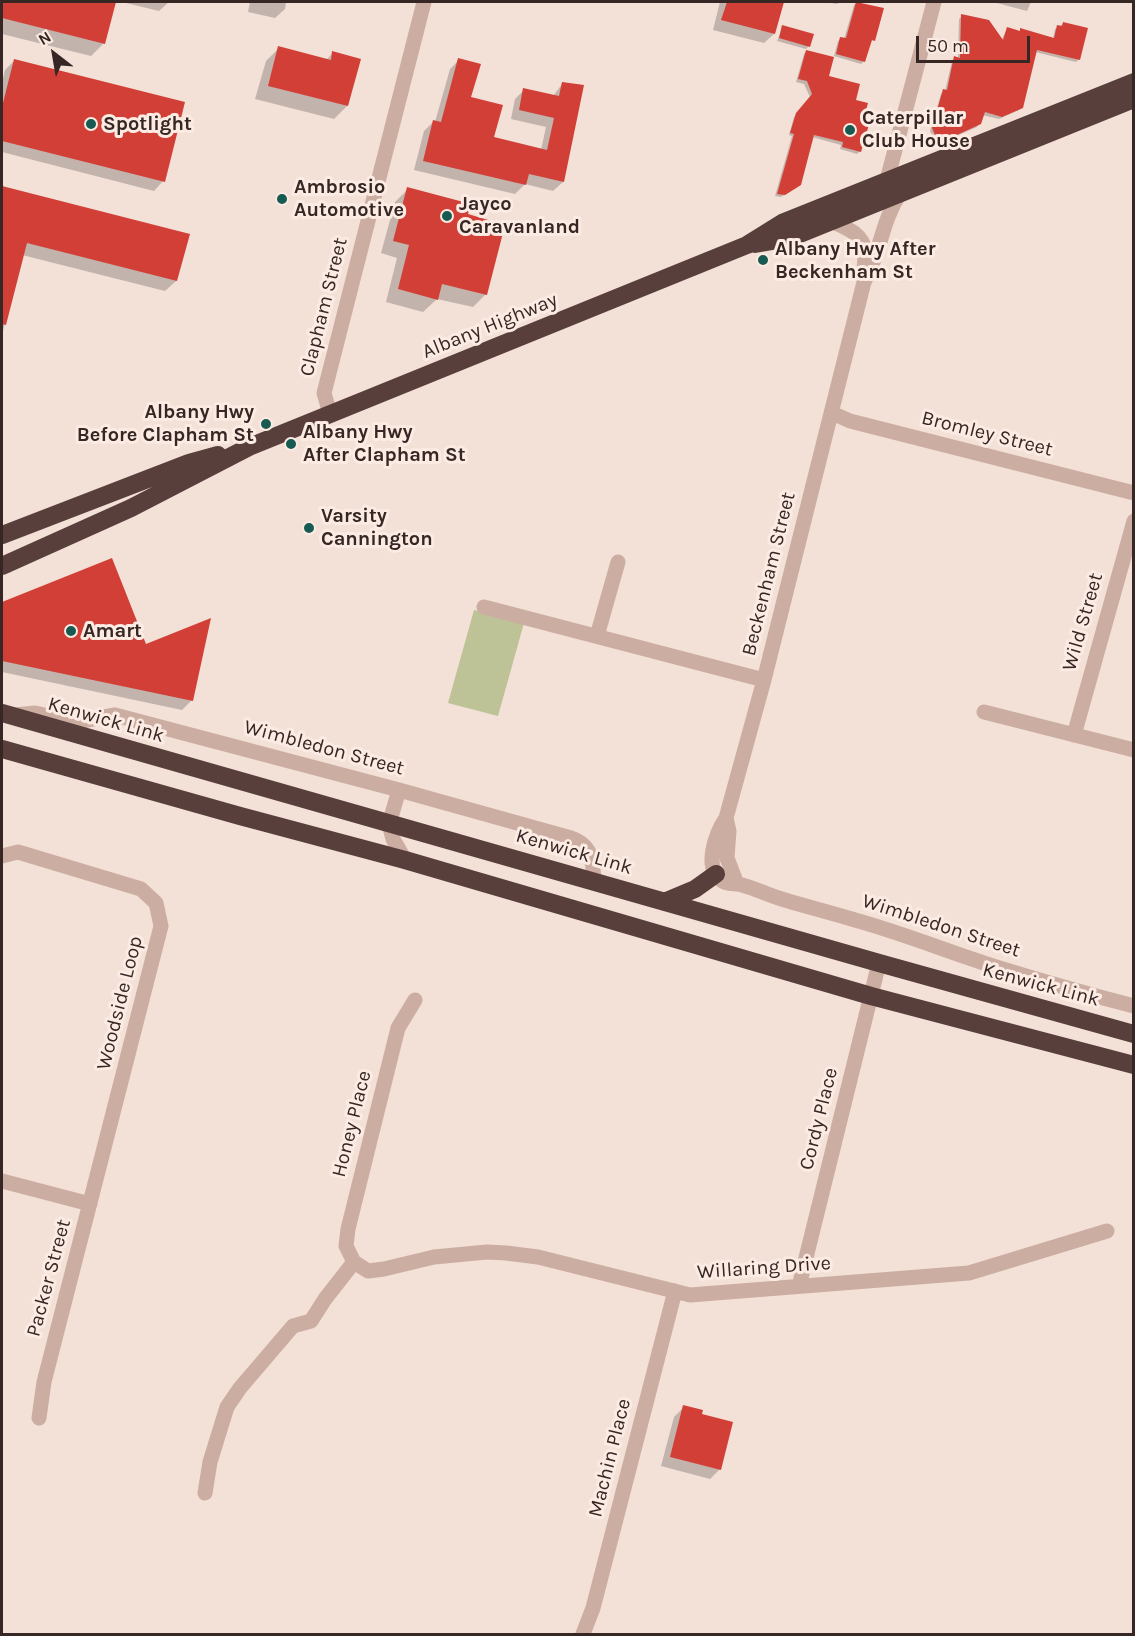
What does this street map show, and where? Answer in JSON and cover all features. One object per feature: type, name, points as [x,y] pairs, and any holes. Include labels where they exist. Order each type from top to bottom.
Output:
[{"type":"highway","name":"Albany Highway","points":[[747,245],[790,238],[831,221],[894,187],[1134,82]]},
{"type":"highway","name":"Albany Highway","points":[[2,566],[131,508],[249,447],[747,245],[784,222],[894,187],[1134,99]]},
{"type":"highway","name":"Albany Highway","points":[[2,535],[189,463],[249,447]]},
{"type":"highway","name":"Kenwick Link","points":[[7,715],[1134,1034]]},
{"type":"highway","points":[[2,749],[405,860],[871,996],[1134,1065]]},
{"type":"highway","points":[[664,902],[695,889],[716,874]]},
{"type":"street","name":"Clapham Street","points":[[330,414],[324,393],[424,2]]},
{"type":"street","name":"Beckenham Street","points":[[716,874],[712,852],[721,825],[726,818],[764,680],[864,282],[874,265],[890,210],[934,2]]},
{"type":"street","name":"Beckenham Street","points":[[831,221],[852,231],[863,242],[864,282]]},
{"type":"street","name":"Bromley Street","points":[[832,413],[850,421],[1134,493]]},
{"type":"street","name":"Wild Street","points":[[1074,735],[1134,521]]},
{"type":"street","points":[[597,636],[618,562]]},
{"type":"street","points":[[484,607],[764,680]]},
{"type":"street","points":[[984,712],[1134,750]]},
{"type":"street","name":"Wimbledon Street","points":[[7,715],[35,713],[76,722],[114,716],[399,790],[578,840],[589,851],[593,863],[594,881]]},
{"type":"street","points":[[399,790],[389,824],[393,839],[405,860]]},
{"type":"street","points":[[726,818],[729,831],[728,858],[737,884]]},
{"type":"street","name":"Woodside Loop","points":[[2,856],[18,852],[122,883],[141,889],[156,903],[161,926],[90,1204]]},
{"type":"street","name":"Wimbledon Street","points":[[716,874],[725,883],[737,884],[784,900],[875,925],[1006,970],[1134,1006]]},
{"type":"street","name":"Cordy Place","points":[[799,1286],[879,963]]},
{"type":"street","name":"Honey Place","points":[[354,1262],[346,1246],[348,1229],[398,1028],[415,1000]]},
{"type":"street","name":"Packer Street","points":[[2,1181],[90,1204],[44,1383],[39,1418]]},
{"type":"street","name":"Willaring Drive","points":[[354,1262],[368,1271],[434,1257],[486,1252],[506,1253],[538,1257],[690,1295],[969,1273],[1107,1231]]},
{"type":"street","points":[[205,1493],[210,1462],[227,1407],[240,1388],[293,1326],[311,1321],[354,1262]]},
{"type":"street","name":"Machin Place","points":[[583,1635],[596,1596],[675,1291]]},
{"type":"green space","points":[[474,610],[524,623],[498,716],[448,703]]},
{"type":"building","points":[[2,2],[116,2],[105,44],[2,18]]},
{"type":"building","points":[[727,2],[784,2],[775,34],[721,20]]},
{"type":"building","points":[[856,2],[884,8],[875,41],[872,40],[865,62],[836,54],[840,37],[846,38]]},
{"type":"building","points":[[961,14],[989,20],[1003,40],[1007,27],[1020,31],[1020,28],[1054,38],[1057,25],[1062,26],[1063,22],[1088,28],[1080,60],[1037,50],[1023,108],[1002,117],[985,112],[981,124],[946,140],[936,137],[932,128],[943,89],[947,90],[954,56],[960,58]]},
{"type":"building","points":[[782,25],[814,34],[810,47],[779,38]]},
{"type":"building","points":[[278,46],[331,60],[332,51],[361,59],[348,106],[268,86]]},
{"type":"building","points":[[806,50],[834,57],[829,76],[860,84],[856,100],[868,103],[865,114],[868,115],[866,121],[870,121],[861,152],[842,147],[843,142],[814,135],[801,185],[785,195],[777,194],[794,134],[790,133],[796,113],[812,94],[807,81],[798,79]]},
{"type":"building","points":[[458,58],[481,64],[471,97],[503,105],[494,137],[547,150],[554,118],[519,110],[523,88],[559,96],[562,82],[584,85],[564,182],[529,174],[526,185],[423,161],[433,120],[441,122]]},
{"type":"building","name":"Spotlight","points":[[14,59],[185,102],[165,182],[2,141],[2,107]]},
{"type":"building","points":[[2,186],[190,234],[177,281],[27,243],[6,325],[2,324]]},
{"type":"building","points":[[407,187],[471,204],[468,214],[505,225],[487,295],[442,284],[438,300],[398,289],[409,245],[393,241]]},
{"type":"building","name":"Amart","points":[[112,558],[146,644],[211,618],[193,701],[2,661],[2,602]]},
{"type":"building","points":[[683,1405],[703,1410],[702,1414],[733,1422],[721,1470],[670,1457]]},
{"type":"place","name":"Spotlight","points":[[91,124]]},
{"type":"place","name":"Caterpillar Club House","points":[[850,130]]},
{"type":"place","name":"Ambrosio Automotive","points":[[282,199]]},
{"type":"place","name":"Jayco Caravanland","points":[[447,216]]},
{"type":"place","name":"Albany Hwy After Beckenham St","points":[[763,260]]},
{"type":"place","name":"Albany Hwy Before Clapham St","points":[[266,424]]},
{"type":"place","name":"Albany Hwy After Clapham St","points":[[291,444]]},
{"type":"place","name":"Varsity Cannington","points":[[309,528]]},
{"type":"place","name":"Amart","points":[[71,631]]}]
